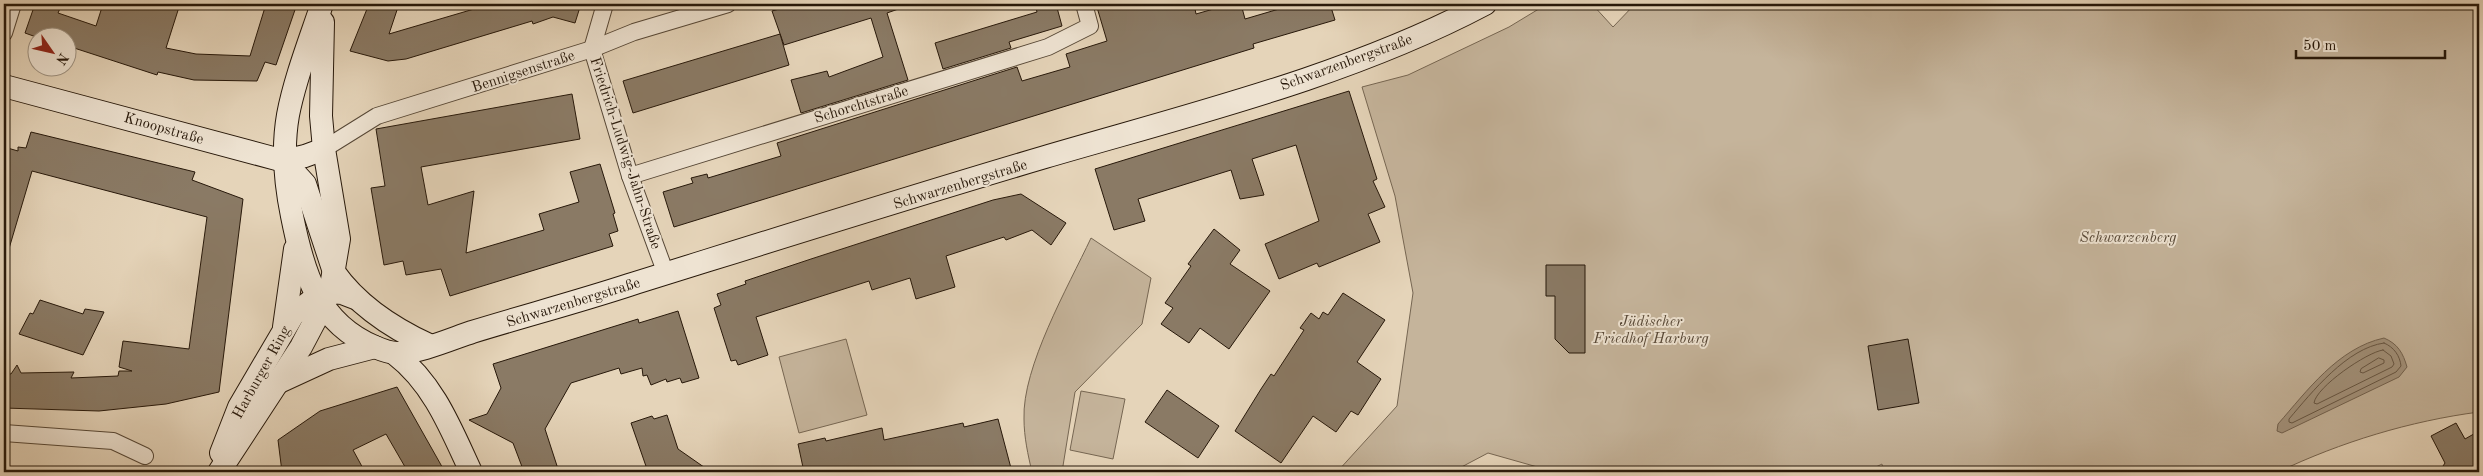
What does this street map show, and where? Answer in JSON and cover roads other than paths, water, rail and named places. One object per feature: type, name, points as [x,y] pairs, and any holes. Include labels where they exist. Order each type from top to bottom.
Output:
[{"type":"main road","name":"Harburger Ring","points":[[219,472],[335,293],[339,239],[324,149],[322,116],[323,4]]},
{"type":"main road","points":[[323,4],[288,114],[284,161],[288,197],[303,268],[335,293],[429,346],[436,399]]},
{"type":"main road","name":"Schwarzenbergstraße","points":[[279,382],[329,359],[385,350],[429,346],[1047,157],[1124,136],[1348,64],[1437,29],[1484,4]]},
{"type":"main road","name":"Knoopstraße","points":[[4,86],[284,161],[306,156],[324,149]]},
{"type":"main road","points":[[284,161],[305,184],[335,293],[351,333],[385,350],[413,369],[436,399],[471,472]]},
{"type":"main road","points":[[283,330],[297,241]]},
{"type":"main road","name":"Harburger Ring","points":[[215,472],[223,444],[239,408],[293,315],[335,293]]},
{"type":"street","points":[[4,33],[13,4]]},
{"type":"street","name":"Friedrich-Ludwig-Jahn-Straße","points":[[605,4],[592,49],[630,176],[666,274]]},
{"type":"street","name":"Bennigsenstraße","points":[[324,149],[377,116],[592,49],[634,32],[728,4]]},
{"type":"street","name":"Schorchtstraße","points":[[630,176],[1048,47],[1090,26],[1084,4]]},
{"type":"street","points":[[4,433],[113,441],[145,456]]},
{"type":"water","points":[[2384,338],[2396,346],[2404,357],[2407,367],[2399,377],[2282,433],[2277,431],[2278,424],[2325,372],[2352,351],[2367,343]]},
{"type":"park label","name":"Schwarzenberg","points":[[2128,237]]},
{"type":"park label","name":"Jüdischer Friedhof Harburg","points":[[1651,330]]}]
